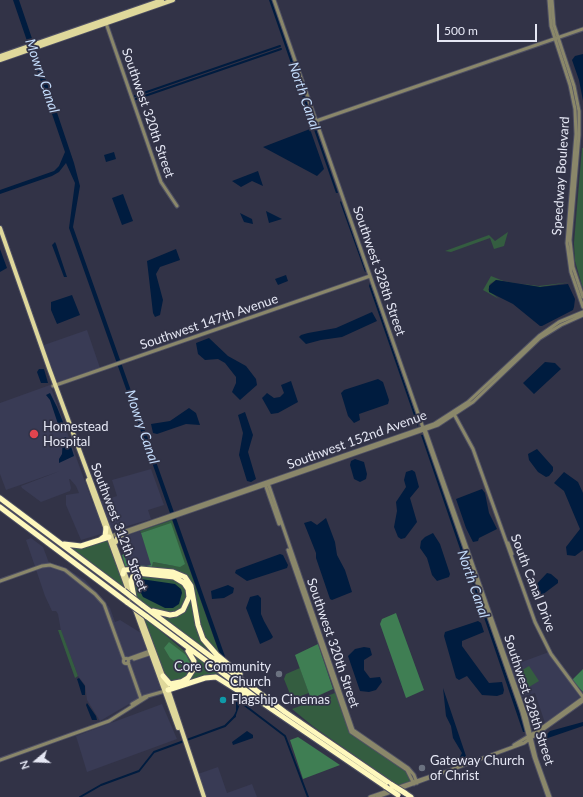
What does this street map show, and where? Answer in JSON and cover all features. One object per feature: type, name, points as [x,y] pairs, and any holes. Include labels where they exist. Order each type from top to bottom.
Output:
[{"type":"highway","points":[[0,498],[221,664],[234,672],[285,712],[392,785],[401,795]]},
{"type":"highway","points":[[0,507],[225,676],[319,743]]},
{"type":"highway","points":[[96,541],[105,536],[106,528]]},
{"type":"highway","points":[[58,542],[77,547],[111,537]]},
{"type":"highway","points":[[123,568],[173,572],[184,577],[191,586],[201,634],[207,645],[234,672]]},
{"type":"highway","points":[[134,598],[131,579],[137,573],[174,577],[181,580],[188,589],[189,596],[187,603],[183,610],[176,614],[164,614],[142,605]]},
{"type":"highway","points":[[167,690],[185,681],[192,672],[193,658],[188,650],[168,633]]},
{"type":"highway","points":[[163,676],[171,684],[185,681]]},
{"type":"highway","points":[[167,690],[210,677],[220,678],[386,787],[401,795],[411,797]]},
{"type":"main road","points":[[38,45],[162,0]]},
{"type":"main road","points":[[0,56],[29,48],[173,0]]},
{"type":"main road","points":[[0,60],[29,48]]},
{"type":"main road","name":"Southwest 312th Street","points":[[0,228],[54,386],[106,528],[123,568],[163,676],[168,700],[203,797]]},
{"type":"main road","name":"Southwest 312th Street","points":[[0,235],[37,341],[173,704],[182,738]]},
{"type":"main road","points":[[37,341],[45,356]]},
{"type":"main road","points":[[122,535],[116,540],[123,560],[123,568]]},
{"type":"main road","points":[[168,700],[173,704]]},
{"type":"street","name":"Southwest 328th Street","points":[[274,0],[518,698],[535,761],[549,797]]},
{"type":"street","name":"Speedway Boulevard","points":[[549,0],[549,18],[574,84],[579,110],[579,138],[570,240],[573,264],[583,297]]},
{"type":"street","name":"Speedway Boulevard","points":[[552,0],[556,38],[571,87],[575,109],[576,134],[567,240],[571,272],[583,307]]},
{"type":"street","name":"Southwest 320th Street","points":[[106,23],[161,182],[177,206]]},
{"type":"street","points":[[316,121],[583,29]]},
{"type":"street","name":"Southwest 147th Avenue","points":[[54,386],[370,276]]},
{"type":"street","name":"Southwest 152nd Avenue","points":[[111,537],[425,429],[454,414],[475,400],[538,339],[583,314]]},
{"type":"street","name":"South Canal Drive","points":[[454,414],[467,435],[481,468],[539,626],[554,654],[583,696]]},
{"type":"street","name":"Southwest 320th Street","points":[[266,484],[353,730],[408,768],[415,783]]},
{"type":"street","name":"Southwest 152nd Avenue","points":[[111,537],[122,535],[170,517]]},
{"type":"street","points":[[0,581],[42,566],[50,565],[65,570],[95,594],[104,604],[123,652],[144,698]]},
{"type":"street","points":[[127,661],[153,651]]},
{"type":"street","name":"Southwest 320th Street","points":[[334,679],[350,728],[356,736],[407,770],[415,783]]},
{"type":"street","points":[[0,760],[102,723],[144,698],[167,690]]},
{"type":"street","points":[[564,714],[583,696]]},
{"type":"street","points":[[131,706],[144,698]]},
{"type":"street","points":[[370,797],[415,783],[511,748],[530,738],[583,701]]},
{"type":"shaded area","points":[[87,330],[100,368],[57,382],[44,345]]},
{"type":"shaded area","points":[[50,385],[93,504],[117,496],[112,480],[151,469],[164,505],[148,510],[151,519],[81,540],[66,505],[66,495],[79,493],[76,486],[70,479],[70,491],[41,502],[21,486],[60,471],[6,490],[0,474],[0,403]]},
{"type":"shaded area","points":[[140,531],[152,564],[149,567],[127,564],[118,539]]},
{"type":"shaded area","points":[[31,538],[43,547],[49,563],[62,566],[85,580],[110,608],[115,622],[120,620],[141,633],[161,687],[160,689],[134,701],[100,721],[87,700],[85,685],[78,676],[61,631],[58,614],[56,611],[52,611],[45,596],[26,540]]},
{"type":"shaded area","points":[[549,652],[580,697],[545,723],[535,693],[522,697],[511,666]]},
{"type":"shaded area","points":[[162,704],[177,739],[87,772],[76,736]]},
{"type":"shaded area","points":[[218,767],[227,793],[252,784],[257,797],[206,797],[198,774]]},
{"type":"green space","points":[[582,148],[583,289],[575,261],[574,243]]},
{"type":"green space","points":[[508,232],[504,246],[494,249],[490,238],[451,252],[445,251],[489,235],[495,241]]},
{"type":"green space","points":[[491,276],[504,281],[496,280],[490,284],[488,290],[499,299],[483,290]]},
{"type":"green space","points":[[571,282],[540,287],[517,283],[539,286]]},
{"type":"green space","points":[[172,520],[221,658],[202,635],[188,579],[152,569],[153,562],[175,566],[171,524],[141,533],[140,531]]},
{"type":"green space","points":[[171,523],[185,564],[180,567],[153,562],[152,568],[125,566],[122,555],[124,554],[127,564],[146,566],[151,565],[141,533]]},
{"type":"green space","points":[[108,538],[128,592],[65,545],[70,547]]},
{"type":"green space","points":[[177,573],[188,582],[199,633],[223,664],[156,613],[179,614],[190,596]]},
{"type":"green space","points":[[135,575],[171,577],[184,584],[188,594],[185,606],[176,613],[158,612],[148,606],[137,598],[132,584]]},
{"type":"green space","points":[[396,613],[424,690],[406,698],[380,624],[382,619]]},
{"type":"green space","points":[[142,615],[190,656],[193,667],[186,678],[173,683],[166,679]]},
{"type":"green space","points":[[58,630],[61,630],[78,676],[75,678]]},
{"type":"green space","points":[[169,642],[186,655],[190,663],[178,664],[170,658],[164,648]]},
{"type":"green space","points":[[318,644],[333,689],[311,699],[295,655]]},
{"type":"green space","points":[[194,654],[229,681],[230,684],[206,676],[186,682],[195,659]]},
{"type":"green space","points":[[529,666],[539,681],[529,687],[519,672]]},
{"type":"green space","points":[[300,668],[309,693],[292,699],[284,679],[286,674]]},
{"type":"green space","points":[[583,669],[583,692],[572,680]]},
{"type":"green space","points":[[335,693],[349,729],[406,771],[411,781],[398,786],[314,727],[292,709]]},
{"type":"green space","points":[[298,737],[340,765],[303,779],[290,740]]},
{"type":"water","name":"Mowry Canal","points":[[13,0],[19,0],[74,163],[80,186],[73,227],[241,701],[235,718],[233,717],[236,711],[236,703],[233,691],[69,228],[75,183],[66,163],[59,172],[52,176],[0,194],[0,190],[54,171],[59,166],[65,152]]},
{"type":"water","name":"North Canal","points":[[269,0],[272,0],[338,193],[336,193]]},
{"type":"water","points":[[583,54],[583,101],[579,80],[572,60],[575,56]]},
{"type":"water","points":[[310,129],[324,169],[317,176],[263,147]]},
{"type":"water","points":[[114,152],[116,159],[106,162],[104,155]]},
{"type":"water","points":[[258,171],[263,186],[252,181],[241,187],[232,181]]},
{"type":"water","points":[[123,194],[133,221],[122,225],[112,198]]},
{"type":"water","points":[[341,201],[366,271],[365,272],[340,202]]},
{"type":"water","points":[[266,211],[282,219],[269,223]]},
{"type":"water","points":[[240,213],[252,219],[253,224],[244,222]]},
{"type":"water","points":[[55,242],[67,277],[64,277],[52,245]]},
{"type":"water","points":[[0,249],[7,268],[0,272]]},
{"type":"water","points":[[176,249],[180,260],[160,267],[156,274],[163,300],[160,315],[155,317],[153,313],[147,261]]},
{"type":"water","points":[[286,275],[288,281],[278,285],[275,279]]},
{"type":"water","points":[[496,280],[540,287],[568,284],[575,299],[573,310],[540,326],[513,304],[489,292],[489,286]]},
{"type":"water","points":[[370,283],[418,421],[418,427],[369,286]]},
{"type":"water","points":[[72,295],[80,315],[57,324],[51,310],[51,302]]},
{"type":"water","points":[[372,312],[377,321],[342,337],[306,344],[299,337],[308,333],[336,328]]},
{"type":"water","points":[[209,338],[228,356],[246,366],[256,379],[257,385],[240,400],[232,392],[236,383],[236,377],[225,363],[218,359],[205,360],[198,354],[196,343]]},
{"type":"water","points":[[545,362],[555,363],[561,369],[534,394],[523,383]]},
{"type":"water","points":[[39,369],[44,369],[48,383],[41,383],[37,372]]},
{"type":"water","points":[[378,379],[383,382],[389,400],[388,404],[359,414],[360,420],[354,423],[348,416],[341,393],[344,390]]},
{"type":"water","points":[[291,381],[298,402],[278,413],[271,414],[262,398],[267,393],[274,398],[280,397],[284,393],[281,385]]},
{"type":"water","points":[[50,393],[63,422],[62,425],[58,424],[50,400],[46,395]]},
{"type":"water","points":[[189,408],[196,413],[200,425],[186,424],[157,434],[153,433],[151,424],[170,421]]},
{"type":"water","points":[[245,412],[253,435],[248,452],[256,479],[251,482],[247,481],[239,455],[243,433],[238,415]]},
{"type":"water","name":"North Canal","points":[[421,435],[424,435],[475,585],[472,584]]},
{"type":"water","points":[[66,437],[70,443],[74,456],[59,463],[59,459],[62,454],[63,438]]},
{"type":"water","points":[[537,449],[553,467],[553,471],[549,476],[546,477],[538,472],[529,460],[528,454]]},
{"type":"water","points":[[355,459],[364,462],[367,474],[366,479],[360,482],[354,479],[350,465],[351,461]]},
{"type":"water","points":[[412,470],[415,472],[419,487],[410,498],[417,522],[405,538],[401,539],[398,537],[394,527],[397,511],[396,502],[406,487],[404,480],[406,472]]},
{"type":"water","points":[[564,472],[578,482],[583,493],[583,550],[575,556],[567,555],[566,547],[580,529],[564,491],[554,483]]},
{"type":"water","points":[[482,489],[485,493],[489,513],[497,529],[479,538],[478,541],[473,542],[466,528],[456,499]]},
{"type":"water","points":[[326,518],[335,542],[337,555],[345,570],[352,592],[332,600],[330,599],[316,558],[316,553],[304,523],[311,521],[317,525]]},
{"type":"water","points":[[433,533],[440,544],[450,574],[449,577],[437,581],[432,575],[427,558],[420,548],[421,541]]},
{"type":"water","points":[[280,554],[283,555],[288,565],[287,568],[247,581],[235,573],[236,570]]},
{"type":"water","points":[[547,573],[551,574],[558,580],[558,583],[538,598],[535,598],[533,596],[532,589]]},
{"type":"water","points":[[141,579],[175,584],[181,589],[182,593],[179,604],[173,608],[165,608],[143,597],[137,585],[138,580]]},
{"type":"water","points":[[228,585],[234,588],[233,593],[224,598],[212,599],[211,591]]},
{"type":"water","name":"North Canal","points":[[476,587],[526,732],[523,732],[474,588]]},
{"type":"water","points":[[258,595],[261,598],[261,614],[273,637],[260,644],[246,608],[250,597]]},
{"type":"water","points":[[478,621],[481,623],[484,632],[462,641],[462,646],[489,683],[502,682],[504,690],[503,694],[497,696],[482,695],[467,676],[459,680],[456,678],[444,636],[445,632]]},
{"type":"water","points":[[364,647],[370,648],[372,655],[364,660],[364,670],[370,678],[380,677],[382,682],[376,690],[369,692],[360,691],[348,656],[355,649]]},
{"type":"water","points":[[79,678],[85,686],[85,695],[82,695],[77,679]]},
{"type":"water","points":[[443,688],[466,756],[462,759],[460,757],[462,753],[453,738],[451,726],[446,716]]},
{"type":"water","points":[[87,703],[97,720],[92,720],[86,705]]},
{"type":"water","points":[[583,722],[583,726],[542,739],[550,731]]},
{"type":"water","points":[[247,731],[253,735],[253,738],[233,745],[232,742]]},
{"type":"waterway","points":[[135,96],[280,46]]},
{"type":"waterway","points":[[136,99],[281,49]]},
{"type":"waterway","name":"Mowry Canal","points":[[239,701],[285,736],[308,797]]},
{"type":"waterway","name":"Mowry Canal","points":[[80,797],[101,785],[139,771],[154,752],[225,726],[235,716]]},
{"type":"place","name":"Homestead Hospital","points":[[34,434]]},
{"type":"place","name":"Core Community Church","points":[[279,674]]},
{"type":"place","name":"Flagship Cinemas","points":[[223,700]]},
{"type":"place","name":"Gateway Church of Christ","points":[[422,768]]}]
